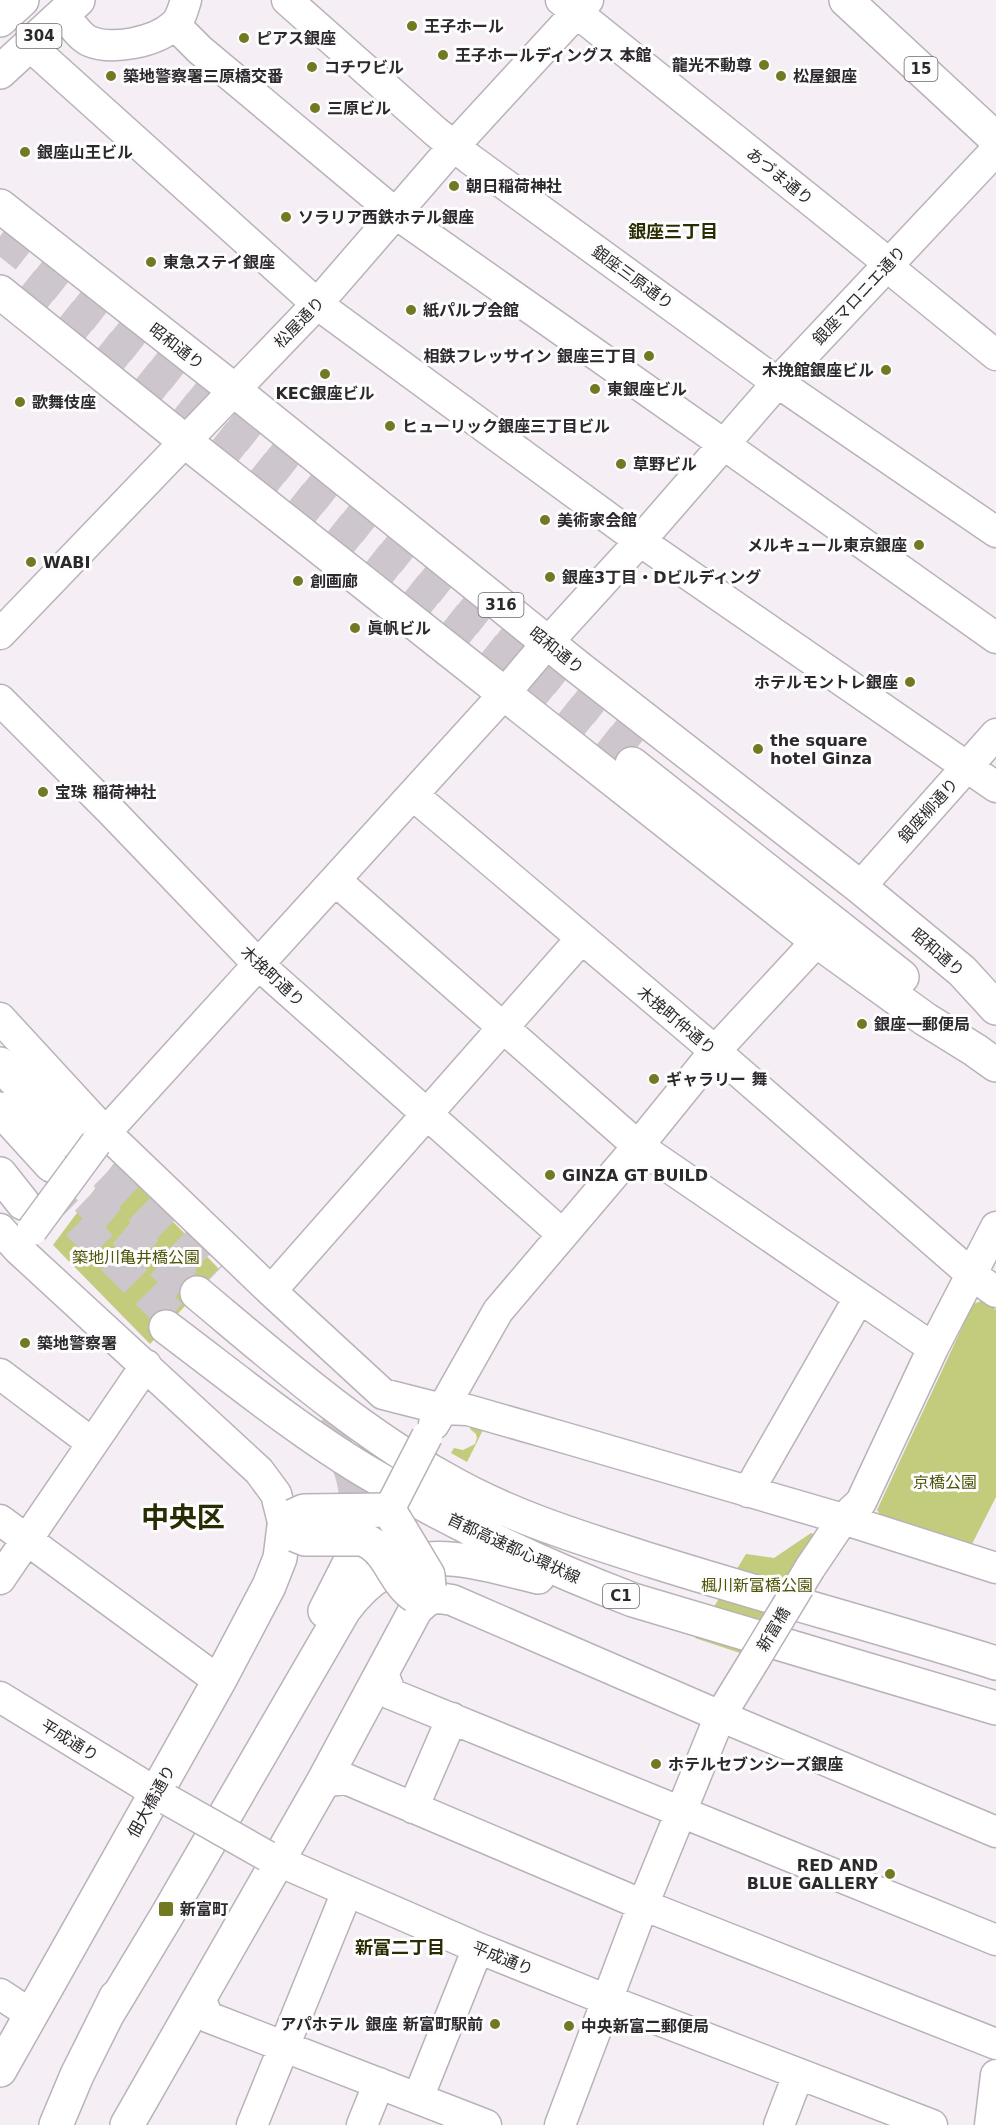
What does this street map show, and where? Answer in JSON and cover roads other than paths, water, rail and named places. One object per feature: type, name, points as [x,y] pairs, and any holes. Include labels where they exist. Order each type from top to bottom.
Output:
[{"type":"main road","name":"304","points":[[0,20],[22,0]]},
{"type":"main road","name":"15","points":[[846,0],[996,139]]},
{"type":"main road","name":"15","points":[[875,0],[996,110]]},
{"type":"main road","name":"304","points":[[0,72],[70,7]]},
{"type":"main road","name":"昭和通り","points":[[0,206],[860,887],[962,971],[996,1008]]},
{"type":"main road","name":"昭和通り","points":[[0,292],[817,941],[925,1019],[986,1057]]},
{"type":"main road","name":"昭和通り","points":[[986,1057],[938,1005],[640,755],[950,986],[996,1014]]},
{"type":"main road","points":[[0,1064],[43,1194]]},
{"type":"main road","points":[[0,1109],[43,1194]]},
{"type":"main road","points":[[0,1143],[43,1194]]},
{"type":"main road","points":[[0,1174],[43,1194]]},
{"type":"main road","points":[[0,1179],[43,1194]]},
{"type":"main road","points":[[186,1304],[219,1339],[321,1421]]},
{"type":"main road","name":"首都高速都心環状線","points":[[186,1304],[234,1379],[277,1412],[361,1468],[430,1508],[472,1529],[574,1578],[633,1600],[996,1708]]},
{"type":"main road","name":"首都高速都心環状線","points":[[186,1304],[332,1402],[394,1449],[443,1479],[501,1507],[604,1546],[726,1584],[875,1625],[996,1662]]},
{"type":"main road","name":"首都高速都心環状線","points":[[501,1507],[821,1595],[911,1625],[996,1662]]},
{"type":"main road","points":[[389,1510],[304,1511],[291,1526],[305,1539],[364,1551],[405,1589],[423,1594]]},
{"type":"main road","points":[[56,2125],[106,2015],[159,1912],[337,1588],[364,1551],[389,1510]]},
{"type":"main road","points":[[127,2125],[200,1998],[272,1859],[323,1782],[423,1594],[428,1575],[389,1510]]},
{"type":"main road","name":"佃大橋通り","points":[[0,2070],[162,1796],[276,1571],[291,1526]]},
{"type":"main road","points":[[472,1529],[613,1576],[996,1681]]},
{"type":"main road","points":[[106,2015],[166,1917],[344,1610],[370,1581],[385,1571],[403,1564],[437,1558],[454,1558],[471,1560],[633,1600]]},
{"type":"main road","points":[[911,1625],[996,1650]]},
{"type":"street","name":"銀座三原通り","points":[[287,0],[453,147],[778,382],[996,532]]},
{"type":"street","name":"松屋通り","points":[[0,634],[317,304],[575,4]]},
{"type":"street","name":"あづま通り","points":[[575,4],[996,355]]},
{"type":"street","points":[[70,7],[88,40],[114,45],[153,39],[180,12],[200,50],[395,213],[725,444],[996,638]]},
{"type":"street","points":[[28,45],[317,304],[640,541],[996,787]]},
{"type":"street","name":"銀座マロニエ通り","points":[[43,1194],[185,1047],[504,694],[778,382],[996,150]]},
{"type":"street","name":"木挽町通り","points":[[0,700],[259,965],[562,1234]]},
{"type":"street","name":"銀座柳通り","points":[[860,887],[996,734]]},
{"type":"street","name":"木挽町仲通り","points":[[413,795],[971,1274],[996,1292]]},
{"type":"street","points":[[335,880],[639,1146],[933,1348]]},
{"type":"street","points":[[272,1292],[581,939]]},
{"type":"street","points":[[389,1510],[427,1436],[498,1311],[639,1146],[715,1052],[817,941]]},
{"type":"street","points":[[0,1018],[43,1194],[146,1365],[259,1471],[276,1494],[291,1526]]},
{"type":"street","points":[[43,1194],[272,1292],[383,1394],[442,1409],[468,1410],[843,1519],[996,1568]]},
{"type":"street","name":"新富橋","points":[[560,2125],[643,1905],[720,1716],[810,1568],[843,1519],[861,1502],[933,1348],[996,1227]]},
{"type":"street","points":[[748,1492],[859,1298]]},
{"type":"street","points":[[0,1579],[146,1365]]},
{"type":"street","points":[[0,1374],[93,1443]]},
{"type":"street","points":[[0,1520],[219,1681]]},
{"type":"street","points":[[423,1594],[452,1600],[996,1832]]},
{"type":"street","points":[[382,1671],[392,1694],[996,1940]]},
{"type":"street","name":"平成通り","points":[[0,1697],[162,1796],[272,1859],[607,2000],[932,2125]]},
{"type":"street","points":[[413,1808],[452,1718]]},
{"type":"street","points":[[323,1782],[346,1779],[643,1905],[996,2044]]},
{"type":"street","points":[[252,2125],[348,1892]]},
{"type":"street","points":[[418,2098],[478,1947]]},
{"type":"street","points":[[0,1994],[32,2015]]},
{"type":"street","points":[[200,1998],[208,2017],[486,2125]]},
{"type":"street","points":[[990,2125],[996,2074]]},
{"type":"street","points":[[779,2125],[798,2075]]},
{"type":"street","points":[[362,2125],[379,2083]]},
{"type":"tunnel","points":[[0,236],[648,746]]},
{"type":"tunnel","points":[[24,284],[632,764]]},
{"type":"tunnel","points":[[70,1140],[211,1278]]},
{"type":"tunnel","points":[[51,1165],[101,1213],[197,1293]]},
{"type":"tunnel","points":[[43,1189],[174,1319]]},
{"type":"tunnel","points":[[321,1421],[341,1448],[352,1475],[356,1505],[355,1538]]},
{"type":"place","name":"王子ホール","points":[[412,26]]},
{"type":"place","name":"ピアス銀座","points":[[244,38]]},
{"type":"place","name":"王子ホールディングス 本館","points":[[443,55]]},
{"type":"place","name":"龍光不動尊","points":[[764,65]]},
{"type":"place","name":"コチワビル","points":[[312,67]]},
{"type":"place","name":"築地警察署三原橋交番","points":[[111,76]]},
{"type":"place","name":"松屋銀座","points":[[781,76]]},
{"type":"place","name":"三原ビル","points":[[315,108]]},
{"type":"place","name":"銀座山王ビル","points":[[25,152]]},
{"type":"place","name":"朝日稲荷神社","points":[[454,186]]},
{"type":"place","name":"ソラリア西鉄ホテル銀座","points":[[286,217]]},
{"type":"place","name":"東急ステイ銀座","points":[[151,262]]},
{"type":"place","name":"紙パルプ会館","points":[[411,310]]},
{"type":"place","name":"相鉄フレッサイン 銀座三丁目","points":[[649,356]]},
{"type":"place","name":"木挽館銀座ビル","points":[[886,370]]},
{"type":"place","name":"KEC銀座ビル","points":[[325,374]]},
{"type":"place","name":"東銀座ビル","points":[[595,389]]},
{"type":"place","name":"歌舞伎座","points":[[20,402]]},
{"type":"place","name":"ヒューリック銀座三丁目ビル","points":[[390,426]]},
{"type":"place","name":"草野ビル","points":[[621,464]]},
{"type":"place","name":"美術家会館","points":[[545,520]]},
{"type":"place","name":"メルキュール東京銀座","points":[[919,545]]},
{"type":"place","name":"WABI","points":[[31,562]]},
{"type":"place","name":"銀座3丁目・Dビルディング","points":[[550,577]]},
{"type":"place","name":"創画廊","points":[[298,581]]},
{"type":"place","name":"眞帆ビル","points":[[355,628]]},
{"type":"place","name":"ホテルモントレ銀座","points":[[910,682]]},
{"type":"place","name":"the square hotel Ginza","points":[[758,749]]},
{"type":"place","name":"宝珠 稲荷神社","points":[[43,792]]},
{"type":"place","name":"銀座一郵便局","points":[[862,1024]]},
{"type":"place","name":"ギャラリー 舞","points":[[654,1079]]},
{"type":"place","name":"GINZA GT BUILD","points":[[550,1175]]},
{"type":"place","name":"築地警察署","points":[[25,1343]]},
{"type":"place","name":"ホテルセブンシーズ銀座","points":[[656,1764]]},
{"type":"place","name":"RED AND BLUE GALLERY","points":[[890,1874]]},
{"type":"place","name":"新富町","points":[[166,1909]]},
{"type":"place","name":"アパホテル 銀座 新富町駅前","points":[[495,2024]]},
{"type":"place","name":"中央新富二郵便局","points":[[569,2026]]},
{"type":"district","name":"銀座三丁目","points":[[673,232]]},
{"type":"district","name":"中央区","points":[[183,1517]]},
{"type":"district","name":"新富二丁目","points":[[400,1948]]},
{"type":"park label","name":"築地川亀井橋公園","points":[[136,1257]]},
{"type":"park label","name":"京橋公園","points":[[945,1482]]},
{"type":"park label","name":"楓川新富橋公園","points":[[757,1585]]}]
